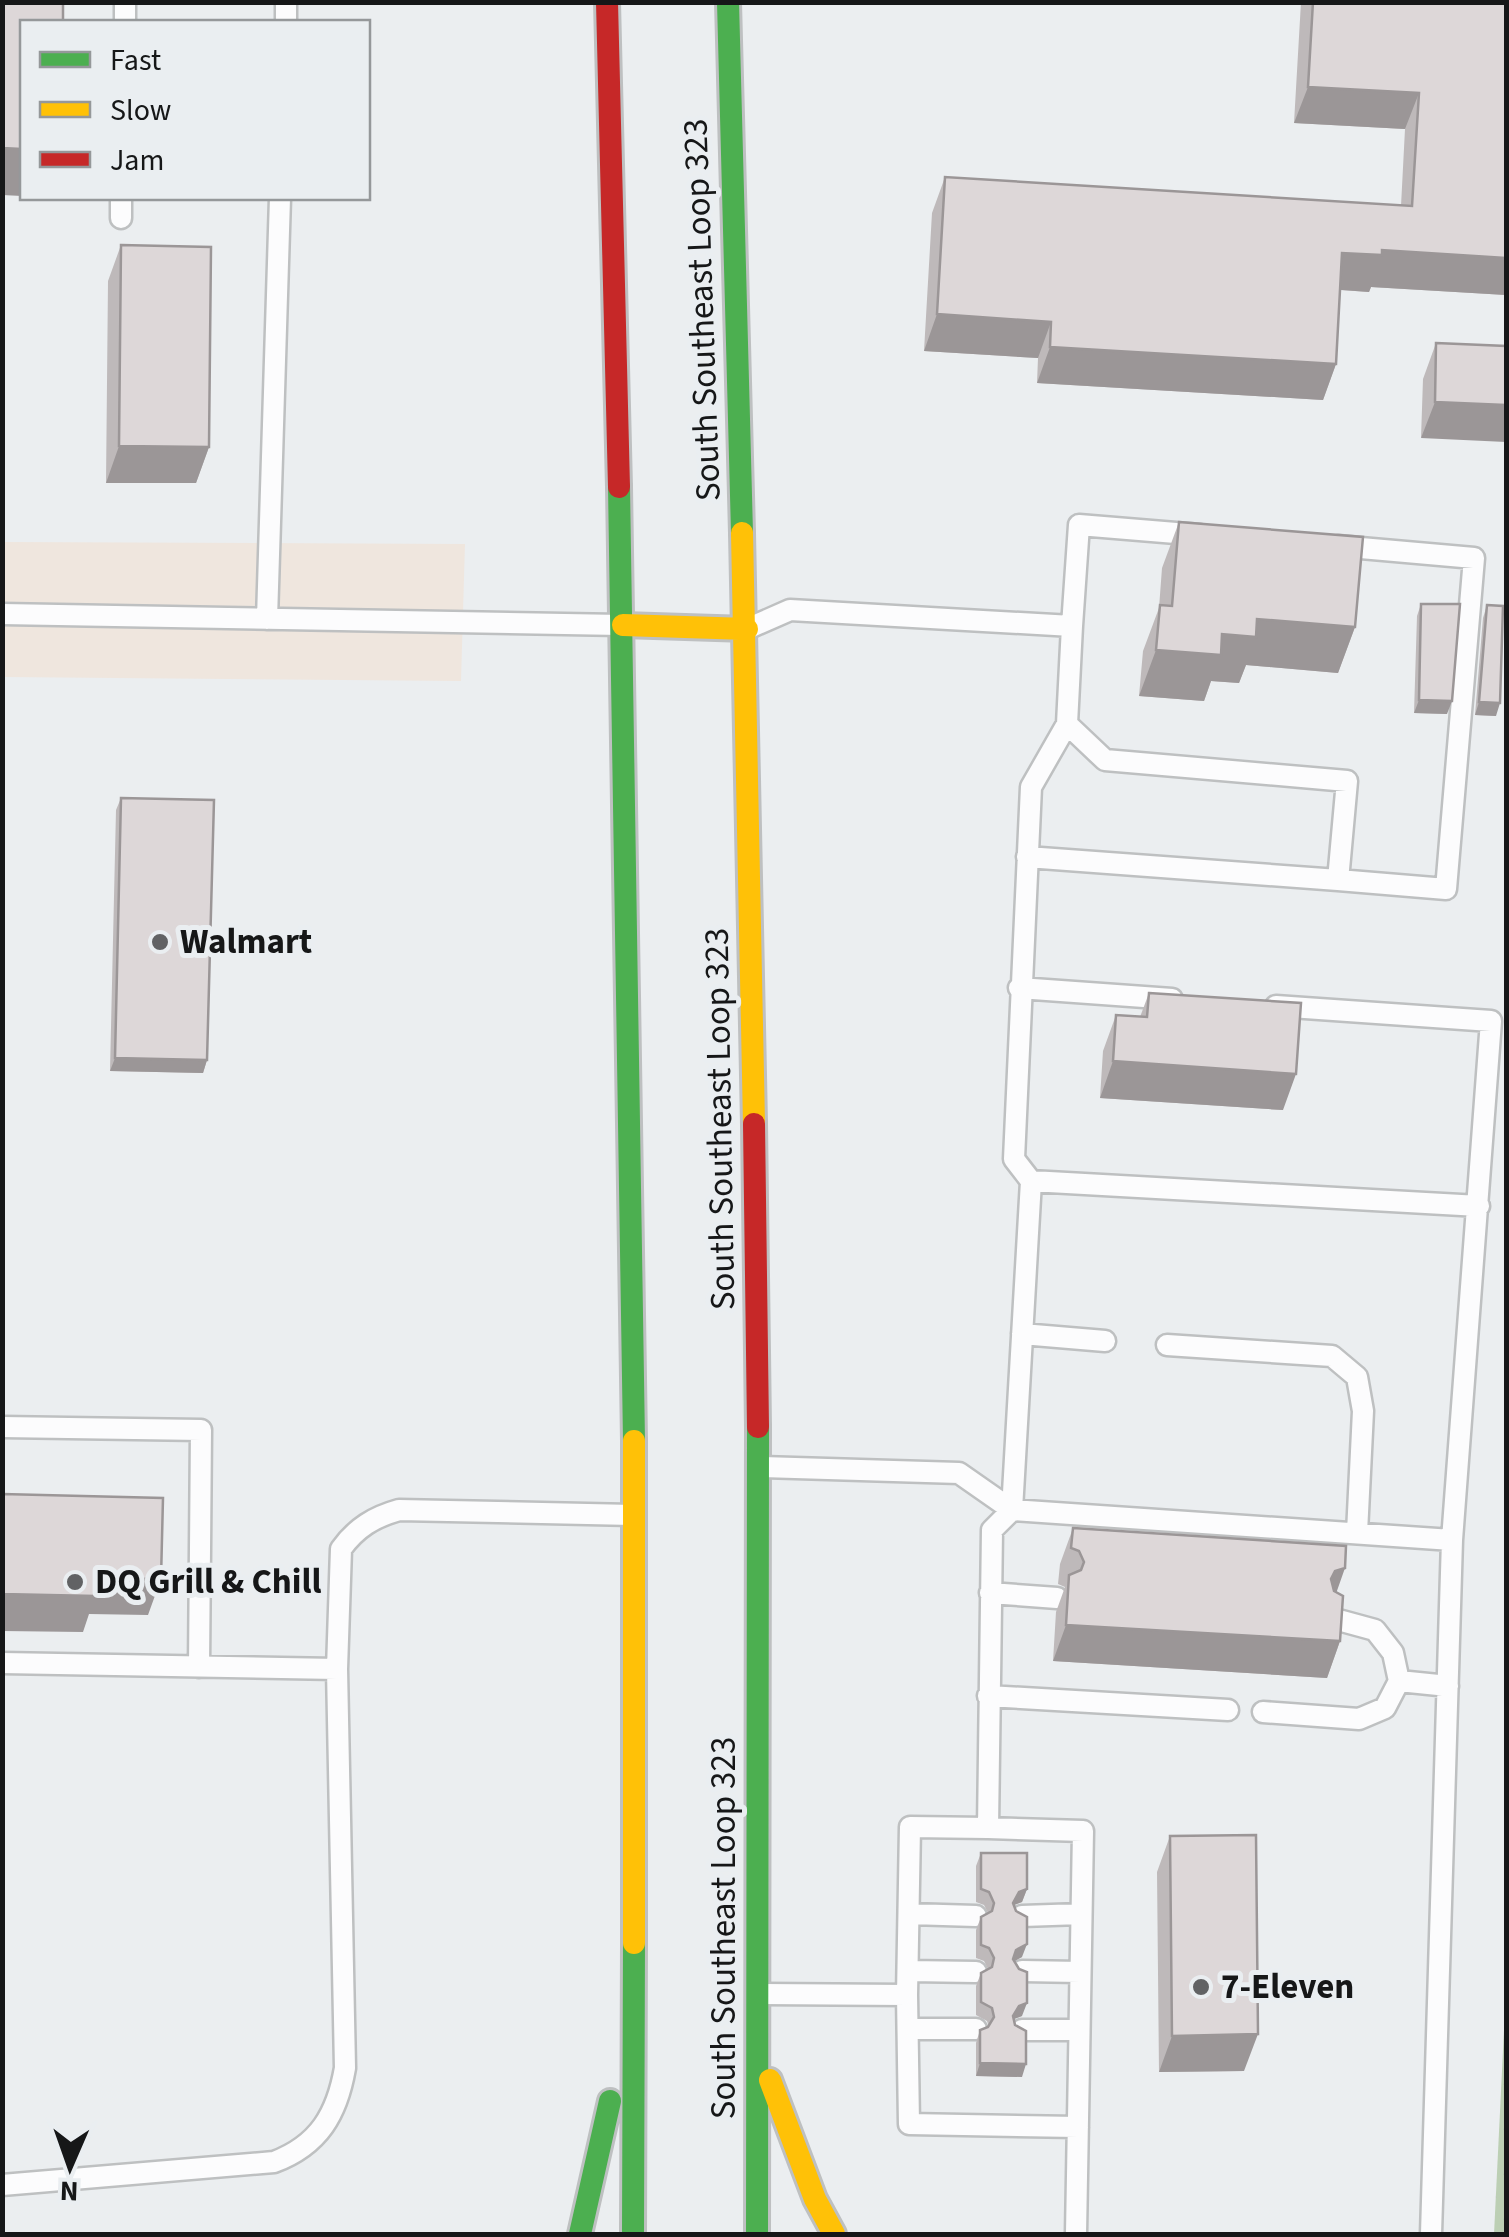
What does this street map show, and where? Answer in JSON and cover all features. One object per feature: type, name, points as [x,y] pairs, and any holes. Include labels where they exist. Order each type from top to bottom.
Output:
[{"type":"highway","points":[[607,2],[623,625],[636,1515],[633,2234]]},
{"type":"highway","name":"South Southeast Loop 323","points":[[728,2],[747,628],[760,1468],[758,2234]]},
{"type":"highway","points":[[623,625],[747,628]]},
{"type":"highway","points":[[580,2234],[633,2000]]},
{"type":"highway","points":[[760,2052],[816,2198],[834,2234]]},
{"type":"lane","points":[[268,619],[280,200]]},
{"type":"lane","points":[[988,1828],[992,1530],[1012,1510],[1030,1181],[1014,1159],[1031,788],[1067,724],[1078,525],[1217,536]]},
{"type":"lane","points":[[1027,857],[1446,889],[1474,558],[1316,544]]},
{"type":"lane","points":[[747,628],[790,610],[1072,626]]},
{"type":"lane","points":[[2,614],[623,625]]},
{"type":"lane","points":[[1067,724],[1105,760],[1347,781],[1338,880]]},
{"type":"lane","points":[[1019,988],[1196,1000]]},
{"type":"lane","points":[[1256,1004],[1492,1021],[1452,1540],[1431,2234]]},
{"type":"lane","points":[[1030,1181],[1478,1206]]},
{"type":"lane","points":[[1022,1334],[1105,1341]]},
{"type":"lane","points":[[1167,1344],[1332,1356],[1357,1378],[1363,1412],[1357,1533]]},
{"type":"lane","points":[[2,1427],[201,1430],[198,1667]]},
{"type":"lane","points":[[760,1468],[958,1473],[1012,1510],[1452,1540]]},
{"type":"lane","points":[[2,2184],[274,2162],[313,2141],[340,2096],[346,2041],[337,1669],[341,1549],[352,1534],[383,1514],[398,1510],[636,1515]]},
{"type":"lane","points":[[990,1593],[1057,1598]]},
{"type":"lane","points":[[1263,1712],[1358,1719],[1385,1708],[1399,1681],[1393,1653],[1375,1630],[1330,1618]]},
{"type":"lane","points":[[2,1663],[337,1669]]},
{"type":"lane","points":[[1399,1681],[1448,1686]]},
{"type":"lane","points":[[988,1696],[1228,1710]]},
{"type":"lane","points":[[1076,2234],[1078,2126],[1082,1830],[910,1827],[908,2124],[1078,2126]]},
{"type":"lane","points":[[910,1914],[976,1916]]},
{"type":"lane","points":[[1022,1916],[1081,1914]]},
{"type":"lane","points":[[909,1971],[976,1972]]},
{"type":"lane","points":[[1022,1972],[1080,1972]]},
{"type":"lane","points":[[760,1994],[907,1994]]},
{"type":"lane","points":[[908,2029],[976,2029]]},
{"type":"lane","points":[[1022,2030],[1079,2030]]},
{"type":"shaded area","points":[[3,542],[465,544],[461,681],[3,677]]},
{"type":"green space","points":[[1506,1989],[1506,2234],[1494,2234]]},
{"type":"building","points":[[2,2],[63,2],[63,20],[20,20],[20,149],[2,148]]},
{"type":"building","points":[[1313,2],[1506,2],[1506,258],[1382,250],[1382,255],[1342,253],[1336,364],[1050,347],[1051,322],[937,314],[945,177],[1412,206],[1419,93],[1308,87]]},
{"type":"building","points":[[121,245],[211,247],[209,447],[119,446]]},
{"type":"building","points":[[1436,343],[1506,346],[1506,405],[1435,402]]},
{"type":"building","points":[[1179,522],[1363,537],[1355,627],[1257,619],[1256,637],[1222,634],[1221,655],[1156,650],[1160,605],[1172,606]]},
{"type":"building","points":[[1421,604],[1460,604],[1452,701],[1419,700]]},
{"type":"building","points":[[1487,605],[1503,606],[1500,703],[1479,702]]},
{"type":"building","name":"Walmart","points":[[121,798],[214,800],[207,1060],[115,1058]]},
{"type":"building","points":[[1149,993],[1301,1003],[1296,1074],[1113,1061],[1116,1015],[1147,1017]]},
{"type":"building","points":[[2,1494],[163,1498],[161,1579],[97,1578],[96,1596],[2,1594]]},
{"type":"building","points":[[1073,1528],[1346,1546],[1345,1568],[1335,1571],[1331,1579],[1334,1591],[1343,1596],[1340,1641],[1066,1625],[1069,1575],[1081,1570],[1084,1562],[1079,1551],[1071,1548]]},
{"type":"building","name":"7-Eleven","points":[[1256,1835],[1258,2034],[1172,2036],[1170,1836]]},
{"type":"building","points":[[981,1853],[1027,1853],[1027,1889],[1019,1892],[1013,1903],[1016,1911],[1027,1917],[1027,1944],[1016,1950],[1013,1959],[1019,1969],[1027,1972],[1027,2003],[1019,2006],[1013,2016],[1015,2025],[1026,2031],[1026,2064],[980,2063],[980,2030],[988,2027],[994,2017],[992,2008],[981,2002],[981,1973],[992,1967],[994,1958],[989,1948],[981,1945],[981,1917],[992,1911],[994,1903],[989,1892],[981,1889]]},
{"type":"traffic: fast","points":[[728,2],[742,533]]},
{"type":"traffic: fast","points":[[619,487],[634,1441]]},
{"type":"traffic: fast","points":[[757,2234],[758,1427]]},
{"type":"traffic: fast","points":[[633,2234],[634,1943]]},
{"type":"traffic: fast","points":[[580,2234],[610,2101]]},
{"type":"traffic: slow","points":[[742,533],[754,1124]]},
{"type":"traffic: slow","points":[[623,625],[747,629]]},
{"type":"traffic: slow","points":[[634,1441],[634,1943]]},
{"type":"traffic: slow","points":[[770,2080],[815,2199],[834,2234]]},
{"type":"traffic: jam","points":[[607,2],[619,487]]},
{"type":"traffic: jam","points":[[754,1124],[758,1427]]},
{"type":"place","name":"Walmart","points":[[160,942]]},
{"type":"place","name":"DQ Grill & Chill","points":[[75,1582]]},
{"type":"place","name":"7-Eleven","points":[[1201,1987]]}]
